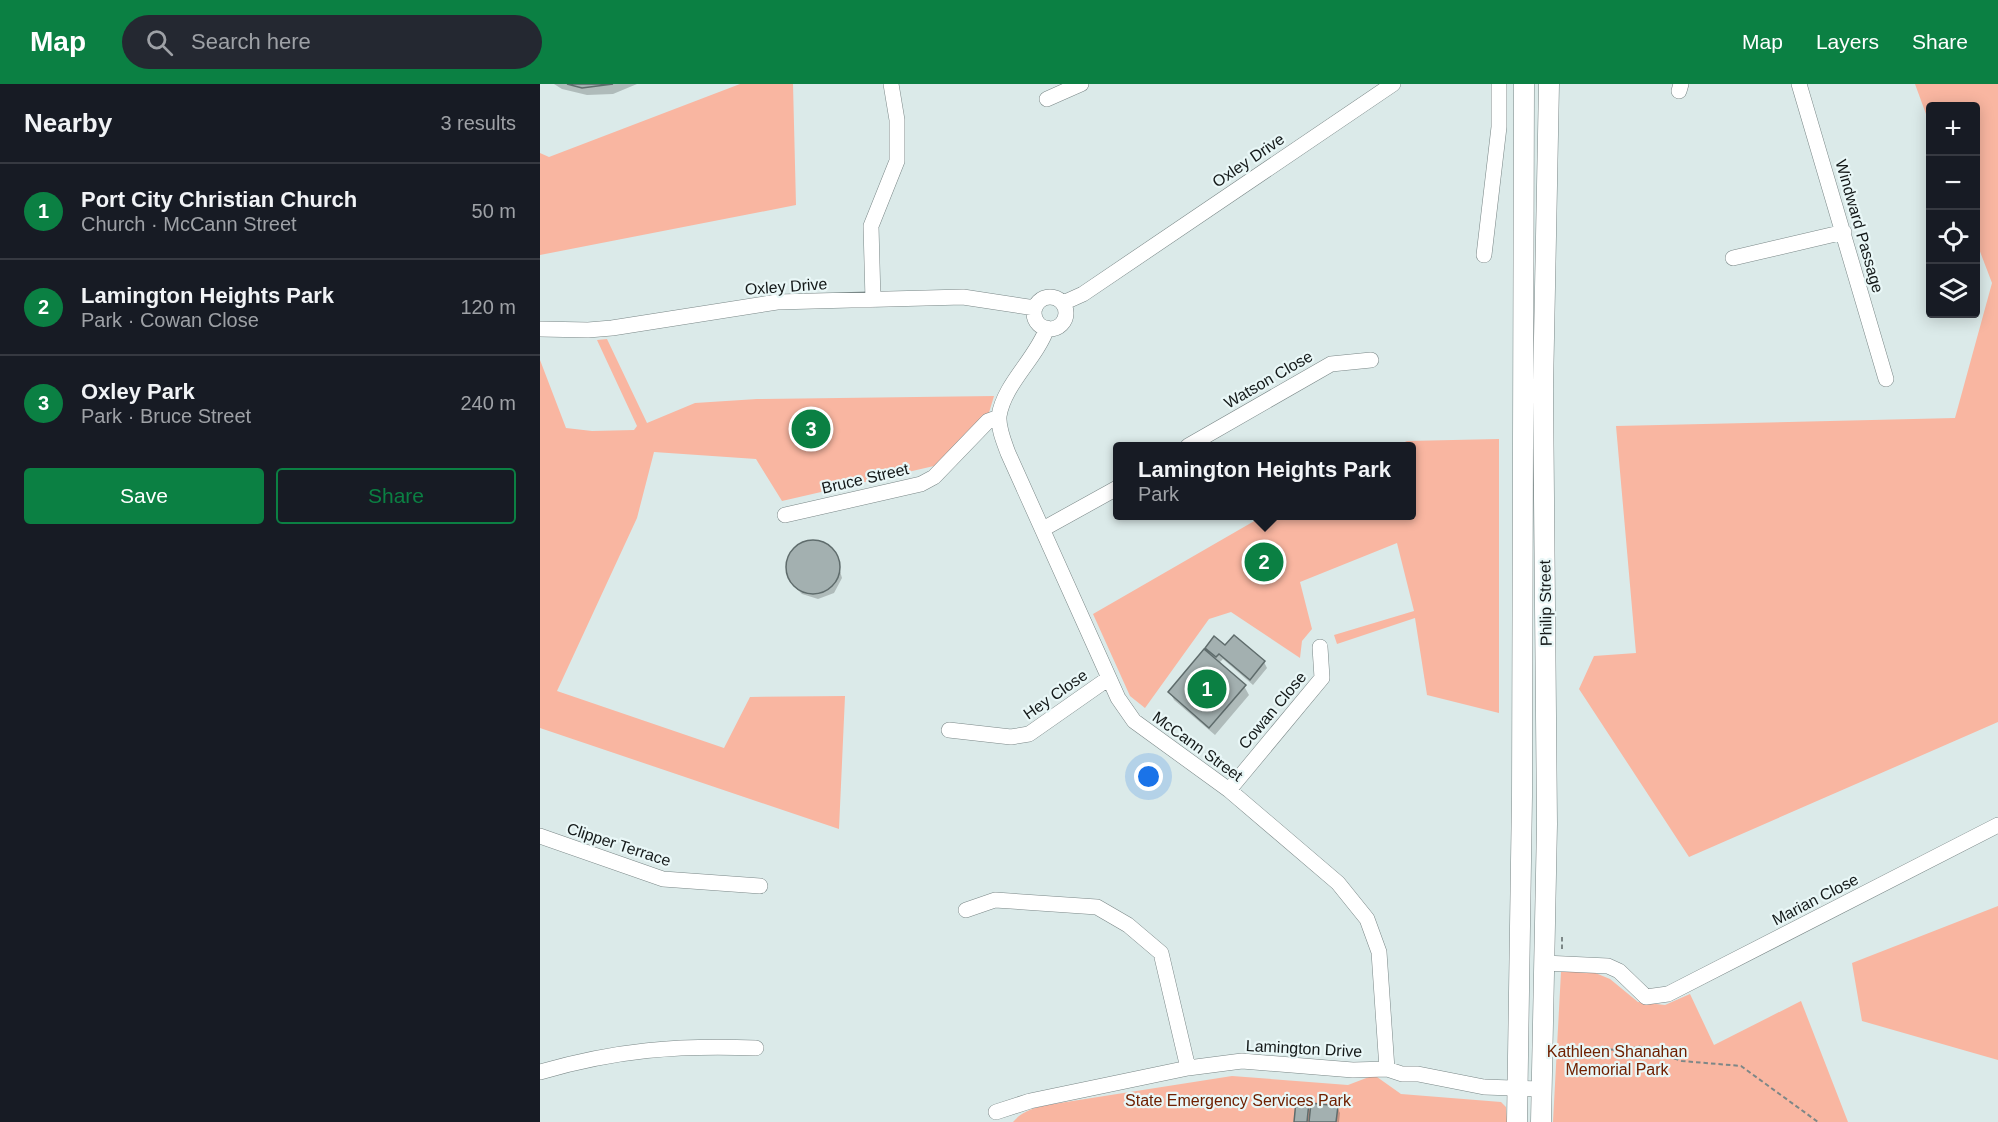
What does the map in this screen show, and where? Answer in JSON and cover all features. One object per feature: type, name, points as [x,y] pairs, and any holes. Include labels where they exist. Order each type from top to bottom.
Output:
[{"type":"main road","name":"Philip Street","points":[[1517,1122],[1522,796],[1524,84]]},
{"type":"main road","name":"Philip Street","points":[[1541,1122],[1547,718],[1543,389],[1549,84]]},
{"type":"street","points":[[873,300],[871,226],[897,161],[897,120],[891,84]]},
{"type":"street","points":[[1047,99],[1081,84]]},
{"type":"street","name":"Oxley Drive","points":[[1063,303],[1083,294],[1371,90],[1393,84]]},
{"type":"street","points":[[1484,255],[1499,127],[1499,84]]},
{"type":"street","name":"Windward Passage","points":[[1799,84],[1886,380]]},
{"type":"street","points":[[1733,258],[1844,232]]},
{"type":"street","name":"Oxley Drive","points":[[540,329],[612,328],[777,302],[963,297],[1035,308]]},
{"type":"street","points":[[1047,297],[1063,303],[1066,313],[1062,323],[1047,328],[1036,321],[1035,308],[1037,302],[1047,297]]},
{"type":"street","points":[[999,417],[1004,401],[1042,342],[1047,328]]},
{"type":"street","name":"Watson Close","points":[[1197,442],[1331,364],[1371,360]]},
{"type":"street","name":"Bruce Street","points":[[785,515],[921,484],[934,477],[988,421],[999,417]]},
{"type":"street","name":"McCann Street","points":[[999,417],[1008,453],[1109,678],[1134,721],[1229,790],[1338,883],[1367,919],[1379,952],[1387,1069]]},
{"type":"street","points":[[1043,529],[1113,490]]},
{"type":"street","name":"Cowan Close","points":[[1229,790],[1322,678],[1320,647]]},
{"type":"street","name":"Hey Close","points":[[949,730],[1011,737],[1029,734],[1109,678]]},
{"type":"street","name":"Marian Close","points":[[1544,963],[1608,966],[1619,971],[1646,997],[1668,994],[1998,825]]},
{"type":"street","name":"Clipper Terrace","points":[[540,836],[663,879],[760,886]]},
{"type":"street","points":[[966,910],[995,900],[1097,907],[1128,925],[1161,953],[1188,1068]]},
{"type":"street","points":[[540,1072],[580,1060],[636,1050],[694,1046],[756,1048]]},
{"type":"street","name":"Lamington Drive","points":[[996,1112],[1030,1101],[1188,1068],[1242,1061],[1353,1070],[1387,1069],[1402,1074],[1518,1089],[1541,1089]]},
{"type":"path","points":[[1552,1055],[1572,1055],[1594,1048],[1625,1052],[1638,1046],[1682,1061],[1741,1066],[1818,1122]]},
{"type":"green space","points":[[740,84],[793,84],[796,205],[540,255],[540,153],[549,157]]},
{"type":"green space","points":[[1915,84],[1998,84],[1998,722],[1689,857],[1579,689],[1594,656],[1636,653],[1616,426],[1955,418],[1992,283],[1980,252],[1980,102],[1926,102],[1926,114]]},
{"type":"green space","points":[[607,339],[647,423],[695,403],[757,399],[994,396],[988,416],[947,463],[782,501],[756,459],[654,452],[637,518],[557,691],[724,748],[750,697],[845,696],[839,829],[540,728],[540,360],[566,428],[592,431],[634,430],[637,426],[597,340]]},
{"type":"green space","points":[[1499,439],[1499,713],[1427,695],[1415,618],[1337,644],[1334,635],[1414,611],[1397,543],[1300,582],[1312,629],[1302,641],[1300,658],[1231,612],[1209,619],[1145,708],[1130,696],[1093,614],[1256,520],[1416,520],[1416,442],[1405,442]]},
{"type":"green space","points":[[1998,906],[1998,1060],[1862,1021],[1852,963]]},
{"type":"green space","name":"Kathleen Shanahan Memorial Park","points":[[1561,972],[1593,972],[1610,979],[1638,1002],[1665,1005],[1690,994],[1714,1045],[1801,1001],[1848,1122],[1553,1122]]},
{"type":"green space","name":"State Emergency Services Park","points":[[1232,1076],[1348,1085],[1369,1077],[1377,1077],[1401,1094],[1501,1102],[1506,1107],[1507,1122],[1013,1122],[1024,1113],[1047,1105]]},
{"type":"building","points":[[567,84],[613,84],[582,88]]},
{"type":"building","points":[[813,540],[823,542],[832,548],[838,557],[840,567],[838,577],[832,586],[823,592],[813,594],[803,592],[794,586],[788,577],[786,567],[788,557],[794,548],[803,542]]},
{"type":"building","points":[[1234,635],[1265,661],[1250,680],[1219,654],[1216,657],[1205,648],[1214,636],[1225,645]]},
{"type":"building","points":[[1204,649],[1246,685],[1209,728],[1168,692]]},
{"type":"building","points":[[1296,1101],[1309,1102],[1307,1122],[1294,1122]]},
{"type":"building","points":[[1311,1103],[1338,1106],[1336,1122],[1309,1122]]},
{"type":"place","name":"Oxley Park","points":[[811,429]]},
{"type":"place","name":"Lamington Heights Park","points":[[1264,562]]},
{"type":"place","name":"Port City Christian Church","points":[[1207,689]]}]
